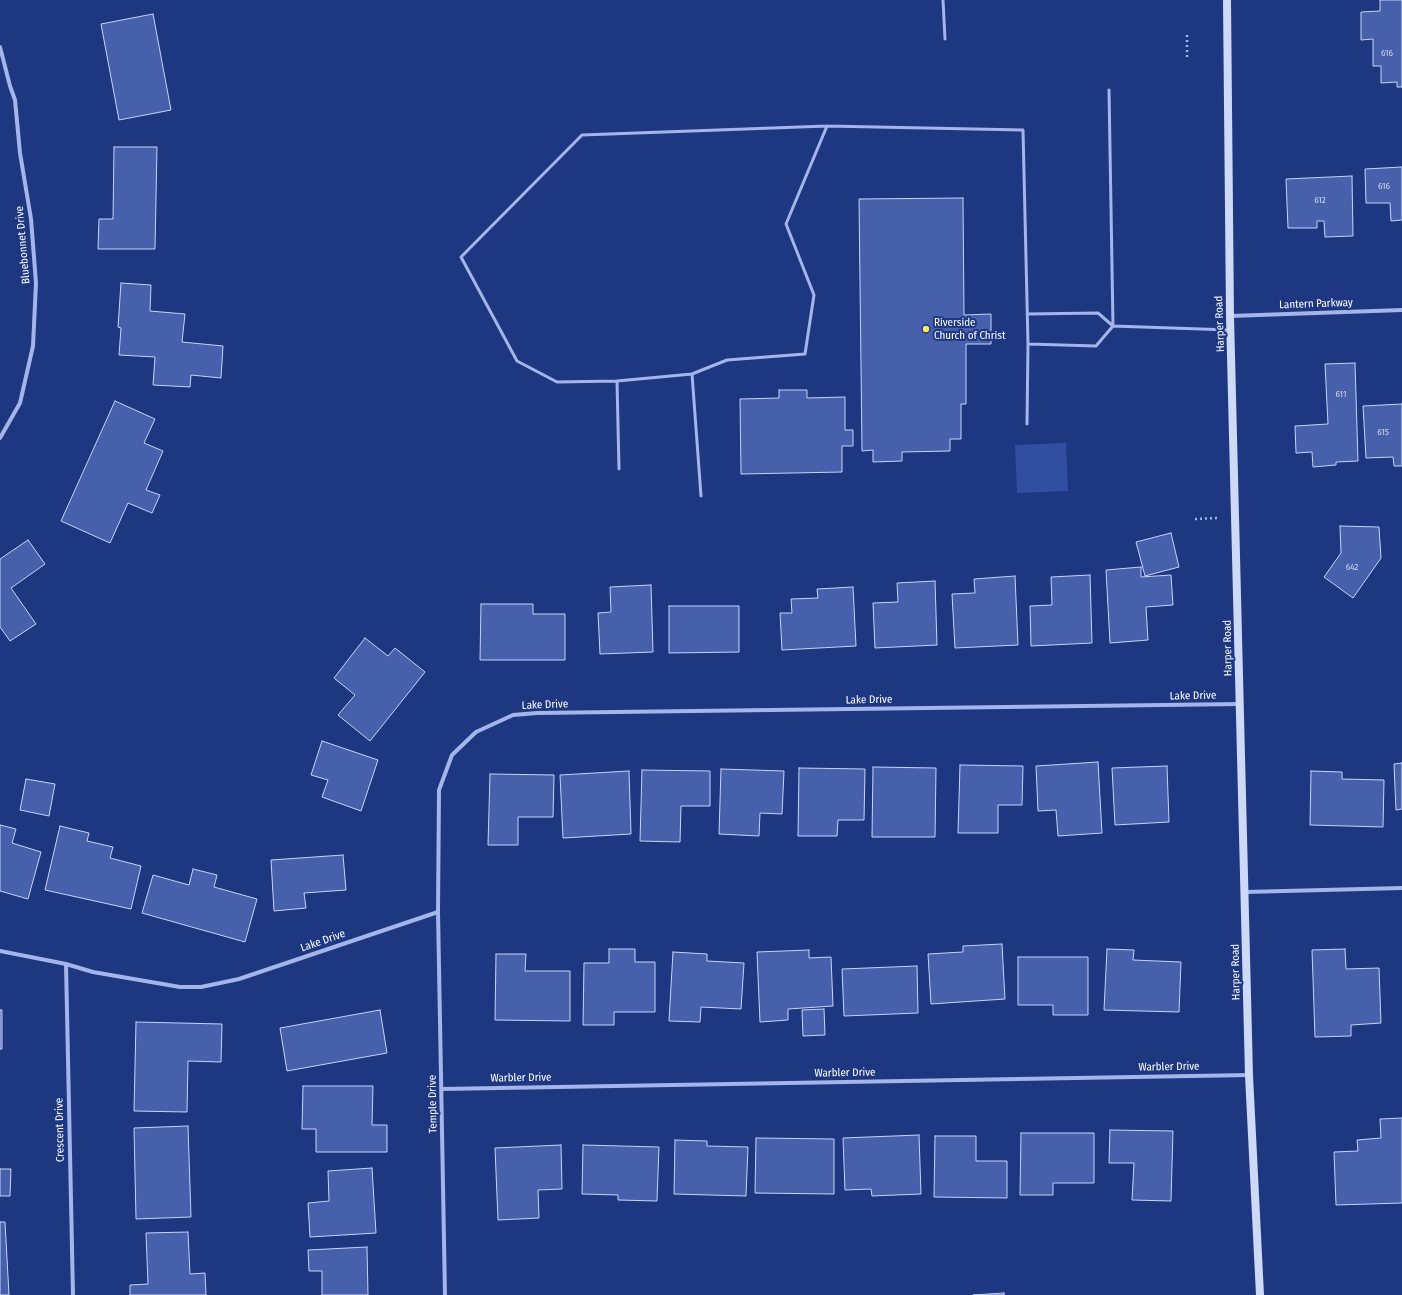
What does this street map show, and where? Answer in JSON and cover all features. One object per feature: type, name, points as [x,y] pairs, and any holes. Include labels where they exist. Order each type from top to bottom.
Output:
[{"type":"main road","name":"Harper Road","points":[[1227,0],[1230,316],[1232,330],[1249,1075],[1260,1295]]},
{"type":"street","name":"Bluebonnet Drive","points":[[0,47],[15,100],[20,153],[31,219],[36,283],[33,346],[20,402],[0,438]]},
{"type":"street","name":"Lantern Parkway","points":[[1230,316],[1402,310]]},
{"type":"street","name":"Lake Drive","points":[[0,951],[66,964],[93,972],[180,987],[201,987],[239,979],[438,912],[439,790],[452,755],[476,732],[512,715],[537,713],[1241,704]]},
{"type":"street","points":[[1245,892],[1402,888]]},
{"type":"street","name":"Temple Drive","points":[[438,912],[445,1295]]},
{"type":"street","name":"Crescent Drive","points":[[66,964],[73,1295]]},
{"type":"street","name":"Warbler Drive","points":[[442,1089],[1249,1075]]},
{"type":"lane","points":[[944,0],[945,39]]},
{"type":"lane","points":[[1028,344],[1096,346],[1113,326],[1109,90]]},
{"type":"lane","points":[[827,126],[786,224],[814,294],[805,354],[728,360],[692,374],[617,380],[557,382],[517,361],[461,257],[582,135],[827,126],[1023,130],[1028,344],[1027,424]]},
{"type":"lane","points":[[1027,314],[1098,313],[1113,326],[1232,330]]},
{"type":"lane","points":[[692,374],[701,496]]},
{"type":"lane","points":[[617,380],[619,469]]},
{"type":"path","points":[[1187,32],[1187,57]]},
{"type":"path","points":[[1195,519],[1206,518]]},
{"type":"shaded area","points":[[1066,443],[1068,491],[1017,493],[1015,445]]},
{"type":"building","points":[[1380,0],[1402,0],[1402,87],[1397,87],[1397,82],[1381,83],[1381,66],[1373,66],[1373,39],[1361,40],[1361,12],[1380,11]]},
{"type":"building","points":[[153,14],[171,110],[119,120],[101,24]]},
{"type":"building","points":[[114,147],[157,147],[155,249],[98,249],[99,219],[113,219]]},
{"type":"building","points":[[1402,167],[1402,220],[1391,221],[1390,203],[1366,203],[1365,169]]},
{"type":"building","points":[[1352,176],[1353,236],[1325,237],[1324,221],[1317,221],[1317,228],[1288,228],[1286,179]]},
{"type":"building","name":"Riverside Church of Christ","points":[[963,198],[964,315],[991,314],[991,344],[966,344],[966,404],[961,404],[961,439],[950,439],[950,451],[902,452],[902,461],[873,462],[873,450],[862,451],[859,199]]},
{"type":"building","points":[[121,283],[151,285],[150,311],[185,314],[182,342],[223,346],[221,378],[191,375],[190,387],[153,385],[155,357],[119,355],[121,328],[118,327]]},
{"type":"building","points":[[1355,363],[1358,461],[1336,462],[1336,465],[1313,467],[1312,452],[1296,453],[1295,426],[1328,424],[1325,364]]},
{"type":"building","points":[[779,390],[807,390],[807,398],[845,397],[845,430],[853,430],[853,446],[842,446],[842,472],[741,474],[740,399],[779,398]]},
{"type":"building","points":[[115,401],[155,419],[144,443],[163,451],[146,490],[160,495],[152,513],[128,503],[110,543],[61,521]]},
{"type":"building","points":[[1402,404],[1402,466],[1394,466],[1393,457],[1366,458],[1363,406]]},
{"type":"building","points":[[1340,526],[1379,527],[1381,558],[1353,598],[1324,577],[1341,553]]},
{"type":"building","points":[[1171,533],[1179,567],[1145,576],[1136,542]]},
{"type":"building","points":[[28,540],[45,564],[11,588],[36,624],[10,641],[0,627],[0,559]]},
{"type":"building","points":[[1141,567],[1141,577],[1171,575],[1173,605],[1146,607],[1148,640],[1110,643],[1106,570]]},
{"type":"building","points":[[1090,575],[1092,643],[1031,646],[1030,606],[1052,605],[1051,577]]},
{"type":"building","points":[[1015,576],[1018,645],[955,648],[952,594],[975,593],[974,579]]},
{"type":"building","points":[[935,581],[937,645],[875,648],[873,603],[898,602],[897,583]]},
{"type":"building","points":[[651,585],[653,652],[600,654],[598,613],[611,612],[610,587]]},
{"type":"building","points":[[853,587],[856,646],[782,650],[780,613],[792,613],[791,599],[818,598],[817,589]]},
{"type":"building","points":[[481,604],[533,604],[533,614],[565,614],[565,660],[480,660]]},
{"type":"building","points":[[669,606],[739,606],[739,652],[669,653]]},
{"type":"building","points":[[365,638],[388,656],[395,648],[425,672],[370,741],[338,715],[355,695],[334,678]]},
{"type":"building","points":[[322,741],[378,760],[361,811],[322,797],[328,780],[311,775]]},
{"type":"building","points":[[1098,762],[1102,833],[1058,836],[1056,810],[1038,811],[1036,766]]},
{"type":"building","points":[[1402,763],[1402,809],[1396,810],[1394,764]]},
{"type":"building","points":[[960,765],[1023,766],[1022,805],[998,805],[998,833],[958,833]]},
{"type":"building","points":[[1167,766],[1169,822],[1115,825],[1112,768]]},
{"type":"building","points":[[873,767],[936,768],[935,837],[872,837]]},
{"type":"building","points":[[799,768],[865,769],[864,820],[838,820],[837,836],[798,836]]},
{"type":"building","points":[[721,769],[784,771],[782,814],[760,813],[759,836],[719,834]]},
{"type":"building","points":[[642,770],[710,771],[710,806],[681,806],[680,842],[640,841]]},
{"type":"building","points":[[629,771],[631,834],[563,838],[560,775]]},
{"type":"building","points":[[1311,771],[1342,772],[1342,779],[1384,780],[1383,827],[1310,825]]},
{"type":"building","points":[[490,774],[554,775],[553,817],[518,817],[518,845],[488,845]]},
{"type":"building","points":[[26,779],[55,784],[49,816],[20,810]]},
{"type":"building","points":[[0,825],[16,829],[12,843],[41,852],[28,899],[0,891]]},
{"type":"building","points":[[60,826],[89,833],[87,841],[113,847],[110,858],[141,866],[131,909],[45,890]]},
{"type":"building","points":[[343,855],[346,890],[304,893],[306,908],[274,911],[271,860]]},
{"type":"building","points":[[193,869],[217,875],[214,887],[257,899],[245,942],[142,913],[153,875],[189,885]]},
{"type":"building","points":[[1002,944],[1005,999],[931,1004],[928,954],[963,952],[963,946]]},
{"type":"building","points":[[609,949],[635,949],[635,962],[655,962],[655,1012],[614,1012],[614,1025],[583,1025],[584,963],[609,963]]},
{"type":"building","points":[[1107,949],[1134,950],[1133,960],[1181,962],[1179,1012],[1104,1010]]},
{"type":"building","points":[[1345,949],[1346,969],[1379,968],[1381,1023],[1351,1025],[1351,1036],[1315,1037],[1312,950]]},
{"type":"building","points":[[809,950],[809,958],[831,957],[833,1006],[788,1009],[788,1020],[760,1022],[757,952]]},
{"type":"building","points":[[673,952],[707,954],[707,961],[744,963],[741,1009],[701,1007],[700,1022],[669,1021]]},
{"type":"building","points":[[496,954],[526,954],[525,971],[570,971],[570,1021],[495,1020]]},
{"type":"building","points":[[1018,957],[1088,957],[1088,1015],[1053,1015],[1053,1005],[1018,1005]]},
{"type":"building","points":[[917,966],[918,1013],[844,1016],[842,969]]},
{"type":"building","points":[[824,1009],[825,1035],[803,1036],[802,1010]]},
{"type":"building","points":[[0,1010],[2,1010],[2,1049],[0,1049]]},
{"type":"building","points":[[380,1010],[387,1053],[287,1071],[280,1028]]},
{"type":"building","points":[[136,1022],[222,1024],[221,1062],[188,1061],[187,1112],[134,1111]]},
{"type":"building","points":[[303,1086],[373,1086],[372,1125],[387,1125],[387,1152],[316,1152],[316,1129],[302,1129]]},
{"type":"building","points":[[1402,1118],[1402,1203],[1336,1205],[1334,1152],[1358,1151],[1357,1140],[1381,1138],[1380,1119]]},
{"type":"building","points":[[188,1126],[191,1217],[136,1219],[134,1128]]},
{"type":"building","points":[[1110,1130],[1173,1131],[1171,1201],[1132,1200],[1134,1163],[1109,1163]]},
{"type":"building","points":[[1021,1133],[1094,1133],[1094,1183],[1053,1183],[1053,1195],[1020,1195]]},
{"type":"building","points":[[919,1135],[921,1194],[872,1196],[871,1189],[845,1190],[843,1138]]},
{"type":"building","points":[[935,1136],[976,1136],[976,1161],[1007,1161],[1007,1198],[934,1197]]},
{"type":"building","points":[[756,1138],[834,1139],[834,1194],[755,1193]]},
{"type":"building","points":[[675,1140],[707,1141],[707,1146],[748,1147],[746,1196],[674,1194]]},
{"type":"building","points":[[561,1145],[562,1189],[538,1190],[539,1218],[498,1220],[495,1148]]},
{"type":"building","points":[[583,1145],[659,1147],[657,1201],[618,1200],[618,1195],[582,1194]]},
{"type":"building","points":[[372,1168],[376,1233],[310,1237],[308,1203],[329,1201],[328,1171]]},
{"type":"building","points":[[0,1169],[11,1169],[10,1196],[0,1196]]},
{"type":"building","points":[[0,1222],[5,1222],[9,1295],[0,1295]]},
{"type":"building","points":[[188,1232],[190,1274],[205,1273],[206,1295],[130,1295],[130,1285],[148,1284],[146,1233]]},
{"type":"building","points":[[367,1247],[368,1295],[322,1295],[322,1271],[309,1271],[308,1250]]},
{"type":"building","points":[[1004,1293],[1004,1295],[973,1295]]},
{"type":"place","name":"Riverside Church of Christ","points":[[926,329]]}]
